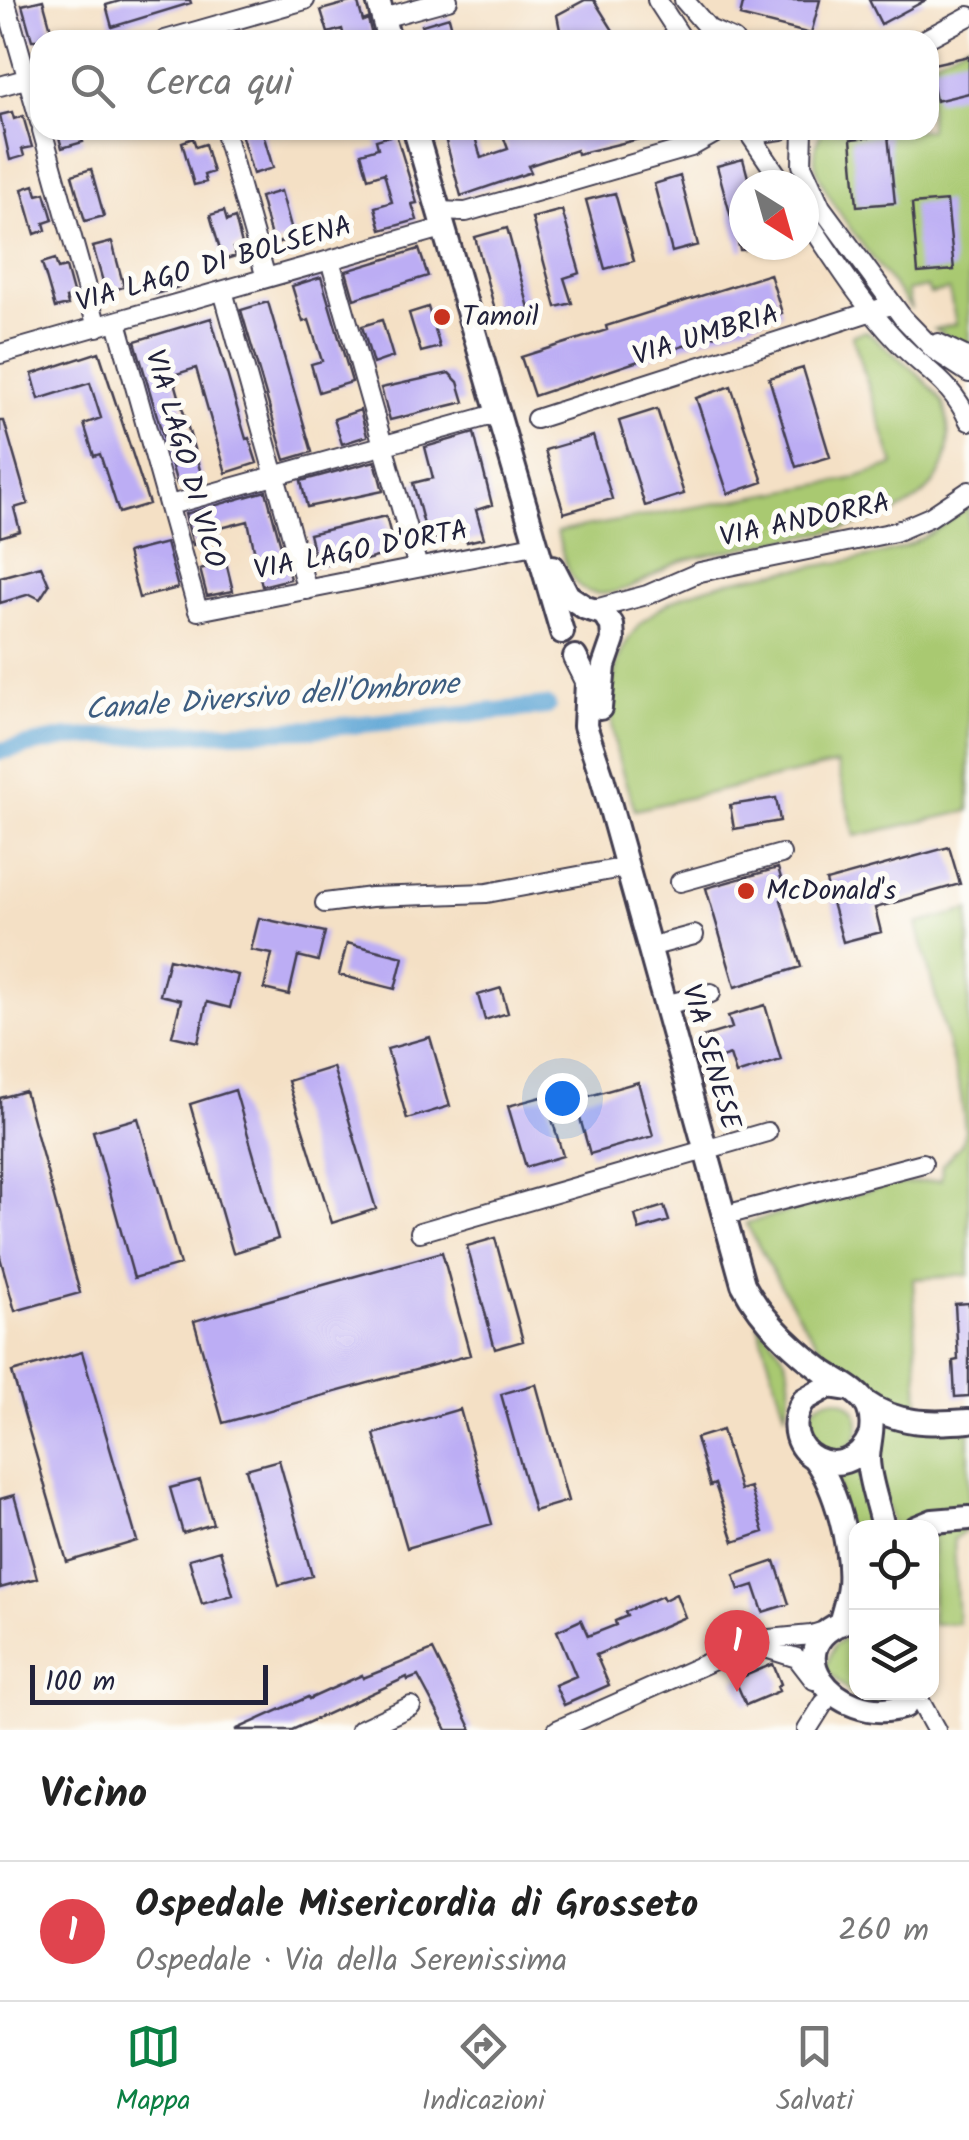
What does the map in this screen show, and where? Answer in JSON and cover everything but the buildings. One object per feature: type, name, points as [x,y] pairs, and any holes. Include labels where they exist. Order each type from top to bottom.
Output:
[{"type":"main road","name":"VIA SENESE","points":[[417,140],[564,645],[575,657],[586,681],[585,726],[743,1284],[757,1308],[787,1340],[885,1415],[939,1423],[969,1421]]},
{"type":"main road","name":"VIA SENESE","points":[[526,508],[561,586],[574,602],[608,618],[612,644],[601,691],[602,777]]},
{"type":"main road","points":[[562,632],[571,614],[590,608]]},
{"type":"main road","points":[[575,657],[591,660],[612,644]]},
{"type":"main road","name":"VIA SENESE","points":[[787,1340],[802,1376],[796,1436],[834,1494],[848,1559],[844,1623],[815,1656],[814,1680]]},
{"type":"main road","points":[[798,1408],[820,1389],[856,1396],[872,1418],[868,1466],[882,1520]]},
{"type":"main road","points":[[814,1458],[831,1463],[848,1460],[862,1450],[870,1436]]},
{"type":"main road","points":[[939,1520],[969,1518]]},
{"type":"main road","points":[[814,1680],[824,1703],[856,1726],[885,1720],[908,1700]]},
{"type":"main road","points":[[895,1730],[910,1700]]},
{"type":"street","points":[[5,0],[30,66]]},
{"type":"street","points":[[215,30],[305,0]]},
{"type":"street","points":[[383,19],[448,0]]},
{"type":"street","points":[[657,0],[676,30]]},
{"type":"street","points":[[684,0],[711,30]]},
{"type":"street","points":[[939,32],[969,16]]},
{"type":"street","points":[[0,86],[30,78]]},
{"type":"street","points":[[45,140],[97,327]]},
{"type":"street","points":[[227,140],[266,278]]},
{"type":"street","name":"VIA LAGO DI BOLSENA","points":[[0,354],[330,260],[440,220],[623,168],[703,140]]},
{"type":"street","points":[[753,140],[774,170]]},
{"type":"street","points":[[802,140],[802,165],[808,184],[882,309],[895,340],[947,385],[969,421]]},
{"type":"street","points":[[819,233],[882,309],[969,358]]},
{"type":"street","points":[[330,260],[418,568]]},
{"type":"street","points":[[222,290],[307,590]]},
{"type":"street","name":"VIA UMBRIA","points":[[536,418],[882,309]]},
{"type":"street","name":"VIA LAGO DI VICO","points":[[116,322],[198,611]]},
{"type":"street","points":[[914,328],[934,350],[969,373]]},
{"type":"street","points":[[170,505],[496,414]]},
{"type":"street","name":"VIA ANDORRA","points":[[590,608],[647,595],[700,572],[895,532],[930,517],[969,491]]},
{"type":"street","name":"VIA LAGO D'ORTA","points":[[198,611],[534,545]]},
{"type":"street","name":"VIA ANDORRA","points":[[612,644],[629,614],[647,595]]},
{"type":"street","points":[[680,882],[781,854]]},
{"type":"street","points":[[325,903],[371,897],[488,893],[626,867]]},
{"type":"street","points":[[649,947],[694,935]]},
{"type":"street","points":[[665,1006],[711,994]]},
{"type":"street","points":[[420,1232],[767,1132]]},
{"type":"street","points":[[738,1212],[924,1164]]},
{"type":"street","points":[[556,1730],[759,1640],[812,1635],[844,1623]]},
{"type":"street","points":[[744,1646],[788,1653],[797,1658],[814,1680]]},
{"type":"street","points":[[914,1700],[936,1730]]},
{"type":"street","points":[[807,1729],[824,1703]]},
{"type":"street","points":[[360,1730],[411,1706]]},
{"type":"green space","points":[[969,42],[969,349],[935,329],[956,324],[949,290],[930,294],[927,287],[907,291],[911,309],[841,215],[815,161],[819,140],[939,140],[939,58]]},
{"type":"green space","points":[[866,331],[917,374],[944,404],[949,437],[944,463],[933,484],[916,500],[895,512],[846,528],[683,561],[616,592],[594,593],[578,585],[568,569],[557,532],[851,479],[894,465],[852,335]]},
{"type":"green space","points":[[969,507],[969,811],[855,836],[837,764],[635,810],[615,744],[613,682],[630,638],[661,608],[703,588],[904,547]]},
{"type":"green space","points":[[969,910],[969,1275],[913,1279],[919,1405],[892,1404],[866,1392],[825,1352],[788,1298],[746,1223],[891,1185],[941,1180],[942,1165],[961,1145],[965,1130],[961,1095],[917,924]]},
{"type":"green space","points":[[757,1322],[787,1363],[790,1386],[785,1413]]},
{"type":"green space","points":[[833,1399],[852,1406],[859,1425],[852,1444],[833,1451],[814,1444],[807,1425],[814,1406]]},
{"type":"green space","points":[[884,1422],[969,1429],[969,1511],[922,1520],[890,1520],[878,1473]]},
{"type":"green space","points":[[859,1469],[874,1520],[849,1520],[849,1558],[837,1477]]},
{"type":"green space","points":[[939,1528],[969,1529],[954,1539],[958,1623],[939,1624]]},
{"type":"green space","points":[[849,1635],[849,1693],[825,1668],[835,1644]]},
{"type":"green space","points":[[856,1700],[888,1700],[867,1711]]},
{"type":"waterway","name":"Canale Diversivo dell'Ombrone","points":[[0,751],[67,738],[311,729],[547,706]]},
{"type":"place","name":"Tamoil","points":[[442,317]]},
{"type":"place","name":"McDonald's","points":[[746,891]]},
{"type":"place","name":"Ospedale Misericordia di Grosseto","points":[[737,1692]]}]
